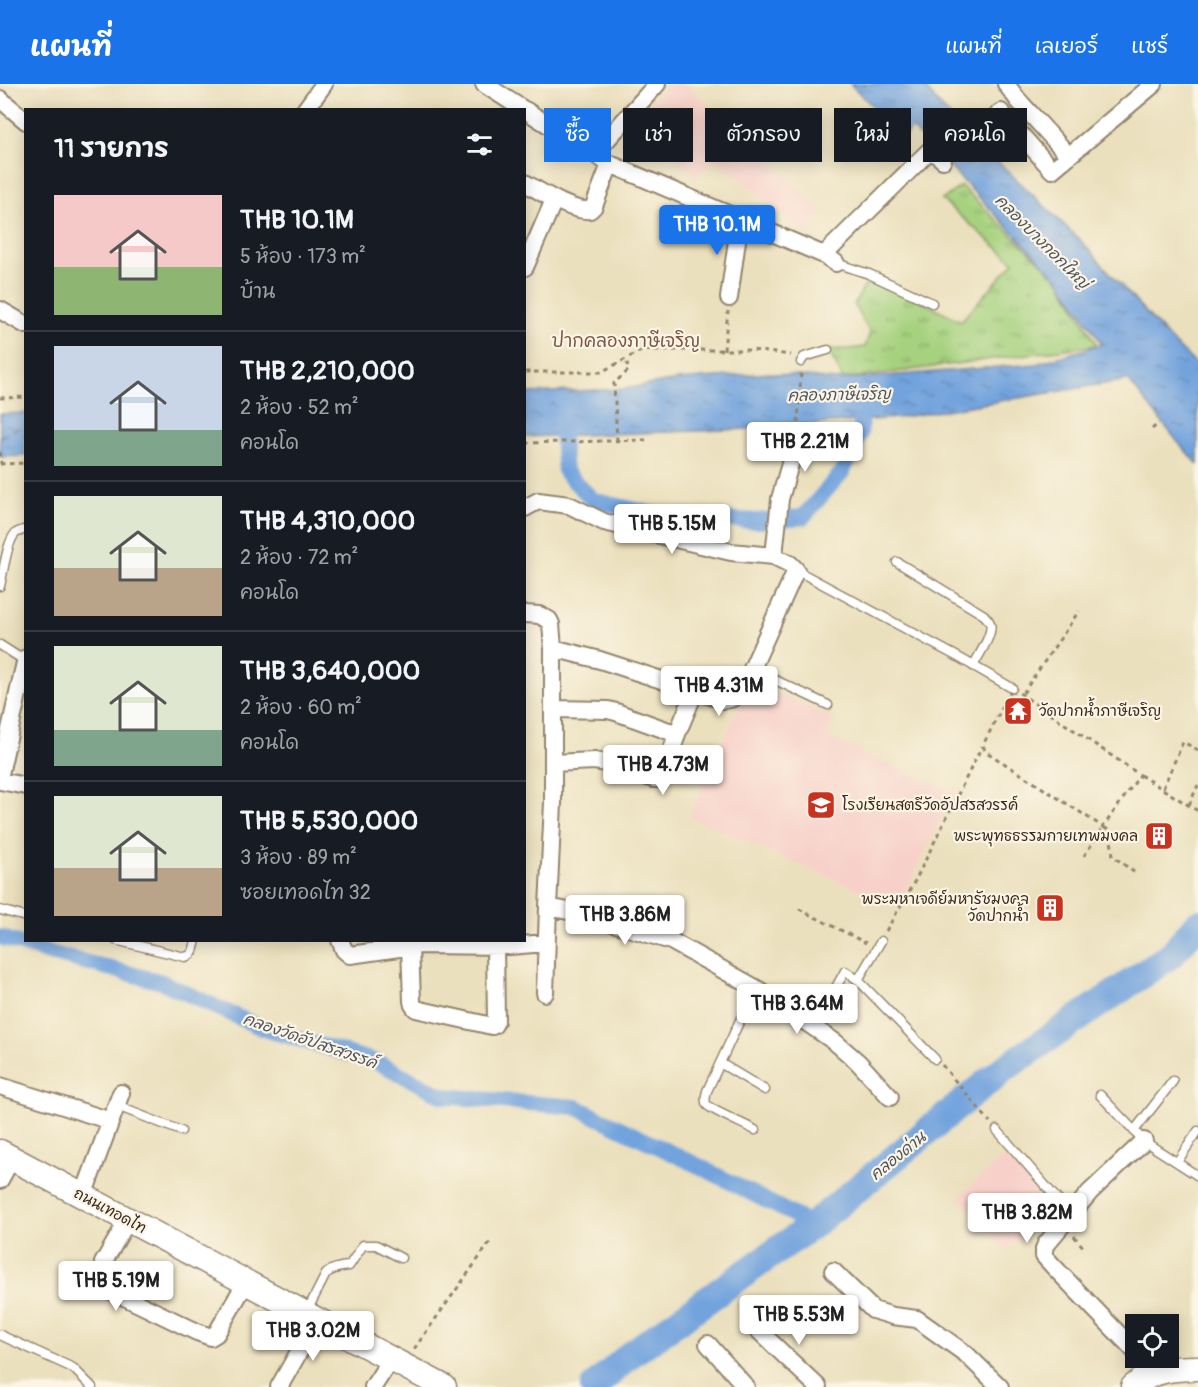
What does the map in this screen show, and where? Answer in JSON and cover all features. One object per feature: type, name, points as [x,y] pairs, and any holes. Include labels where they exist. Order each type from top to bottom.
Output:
[{"type":"main road","name":"ถนนเทอดไท","points":[[6,1155],[444,1387]]},
{"type":"main road","points":[[1133,1387],[1147,1368]]},
{"type":"main road","points":[[1179,1368],[1198,1368]]},
{"type":"street","points":[[307,108],[324,84]]},
{"type":"street","points":[[484,84],[522,108]]},
{"type":"street","points":[[611,135],[657,84]]},
{"type":"street","points":[[1006,84],[1069,156]]},
{"type":"street","points":[[1027,142],[1052,170],[1154,84]]},
{"type":"street","points":[[0,99],[24,119]]},
{"type":"street","points":[[1007,108],[1018,100]]},
{"type":"street","points":[[526,111],[544,122]]},
{"type":"street","points":[[607,162],[830,259],[923,158]]},
{"type":"street","points":[[526,184],[554,200],[585,211],[590,210],[594,206],[610,164]]},
{"type":"street","points":[[526,265],[554,200]]},
{"type":"street","points":[[729,298],[740,219]]},
{"type":"street","points":[[0,310],[24,324]]},
{"type":"street","points":[[553,648],[600,660],[723,700],[733,699],[738,695],[796,570],[775,548],[780,499],[798,436]]},
{"type":"street","points":[[526,507],[538,501],[569,506],[604,522],[731,552],[775,548]]},
{"type":"street","points":[[526,614],[539,615],[549,620],[553,648],[553,803],[545,993]]},
{"type":"street","points":[[0,774],[24,664]]},
{"type":"street","points":[[553,763],[601,762],[659,779],[665,772],[694,691]]},
{"type":"street","points":[[553,709],[608,710],[677,734]]},
{"type":"street","points":[[0,781],[24,786]]},
{"type":"street","points":[[548,907],[583,914],[670,941],[754,988],[814,1027],[858,1062],[890,1097]]},
{"type":"street","points":[[340,942],[350,955],[416,944],[546,943]]},
{"type":"street","points":[[416,944],[412,1001],[416,1010],[492,1026],[496,1021],[505,944]]},
{"type":"street","points":[[0,1086],[116,1107],[83,1196]]},
{"type":"street","points":[[1125,1341],[1044,1256],[1044,1249],[1139,1136]]},
{"type":"street","points":[[0,1180],[6,1155]]},
{"type":"street","points":[[128,1220],[103,1263],[104,1277],[110,1290],[211,1337],[216,1334],[246,1282]]},
{"type":"street","points":[[833,1271],[873,1310],[916,1319],[966,1354],[1000,1387]]},
{"type":"street","points":[[279,1387],[311,1317]]},
{"type":"street","points":[[757,1329],[818,1387]]},
{"type":"street","points":[[708,1344],[746,1387]]},
{"type":"street","points":[[373,1387],[397,1362]]},
{"type":"lane","points":[[830,259],[932,303]]},
{"type":"lane","points":[[803,360],[828,350]]},
{"type":"lane","points":[[0,586],[12,538],[16,533],[24,531]]},
{"type":"lane","points":[[897,562],[984,615],[990,622],[989,636],[973,666]]},
{"type":"lane","points":[[796,570],[1012,688]]},
{"type":"lane","points":[[0,645],[24,658]]},
{"type":"lane","points":[[752,669],[828,705]]},
{"type":"lane","points":[[0,910],[24,916]]},
{"type":"lane","points":[[858,980],[881,941]]},
{"type":"lane","points":[[124,942],[186,957],[194,951],[196,942]]},
{"type":"lane","points":[[814,1027],[845,971],[858,980],[935,1059]]},
{"type":"lane","points":[[754,988],[705,1100],[707,1105],[755,1130]]},
{"type":"lane","points":[[720,1063],[765,1090]]},
{"type":"lane","points":[[1139,1136],[1173,1081]]},
{"type":"lane","points":[[1100,1095],[1139,1136],[1198,1176]]},
{"type":"lane","points":[[116,1107],[181,1131]]},
{"type":"lane","points":[[997,1130],[1071,1215]]},
{"type":"lane","points":[[1177,1162],[1198,1131]]},
{"type":"lane","points":[[311,1317],[326,1274],[339,1267],[349,1266],[363,1245],[376,1245],[401,1258]]},
{"type":"lane","points":[[0,1335],[73,1368],[92,1387]]},
{"type":"path","points":[[724,350],[729,298]]},
{"type":"path","points":[[526,372],[601,372],[643,350],[752,350],[803,360],[798,436]]},
{"type":"path","points":[[617,441],[614,383],[629,370],[625,359]]},
{"type":"path","points":[[0,398],[24,397]]},
{"type":"path","points":[[1152,429],[1159,423]]},
{"type":"path","points":[[526,442],[646,440]]},
{"type":"path","points":[[0,452],[0,464],[24,464]]},
{"type":"path","points":[[1022,695],[1079,611]]},
{"type":"path","points":[[881,941],[916,879],[1012,688],[1140,775],[1198,811]]},
{"type":"path","points":[[1162,789],[1183,742],[1198,750]]},
{"type":"path","points":[[982,745],[985,751],[1110,831],[1113,856],[1135,873]]},
{"type":"path","points":[[1084,856],[1140,775]]},
{"type":"path","points":[[1189,806],[1198,785]]},
{"type":"path","points":[[799,909],[871,946],[867,958],[870,960]]},
{"type":"path","points":[[943,1067],[989,1121]]},
{"type":"path","points":[[397,1362],[491,1240]]},
{"type":"shaded area","points":[[670,84],[686,84],[712,108],[705,108],[705,162],[714,162],[696,177],[681,162],[693,162],[693,108],[643,108]]},
{"type":"shaded area","points":[[721,162],[769,162],[824,213],[805,234]]},
{"type":"shaded area","name":"โรงเรียนสตรีวัดอัปสรสวรรค์","points":[[749,683],[835,718],[827,737],[954,793],[898,907],[689,817]]},
{"type":"shaded area","points":[[1009,1152],[1056,1207],[1006,1250],[958,1197]]},
{"type":"green space","points":[[961,186],[1060,281],[1097,345],[843,379],[828,350],[865,347],[870,333],[854,304],[871,276],[961,321],[1014,262],[942,200]]},
{"type":"water","points":[[850,84],[922,84],[942,108],[923,108],[923,139],[912,128],[911,108],[874,108]]},
{"type":"water","points":[[945,162],[998,162],[1081,241],[1170,339],[1198,366],[1198,464],[1128,380],[897,418],[751,429],[526,437],[526,393],[624,389],[677,380],[769,373],[836,380],[1036,364],[1102,344],[1060,281]]},
{"type":"water","points":[[24,413],[24,456],[0,457],[0,414]]},
{"type":"waterway","name":"คลองภาษีเจริญ","points":[[560,413],[565,472],[593,500],[666,517],[757,521],[803,517],[843,471],[860,434],[864,398]]},
{"type":"waterway","name":"คลองด่าน","points":[[594,1387],[631,1354],[813,1225],[1002,1070],[1171,955],[1198,923]]},
{"type":"waterway","name":"คลองวัดอัปสรสวรรค์","points":[[0,937],[46,952],[162,982],[264,1029],[377,1062],[443,1096],[576,1107],[703,1168],[813,1225]]},
{"type":"ferry route","points":[[0,437],[24,425]]},
{"type":"place","name":"วัดปากน้ำภาษีเจริญ","points":[[1018,711]]},
{"type":"place","name":"โรงเรียนสตรีวัดอัปสรสวรรค์","points":[[821,805]]},
{"type":"place","name":"พระพุทธธรรมกายเทพมงคล","points":[[1159,836]]},
{"type":"place","name":"พระมหาเจดีย์มหารัชมงคล วัดปากน้ำ","points":[[1050,908]]},
{"type":"district","name":"ปากคลองภาษีเจริญ","points":[[626,341]]},
{"type":"water label","name":"คลองบางกอกใหญ่","points":[[1042,242]]}]
